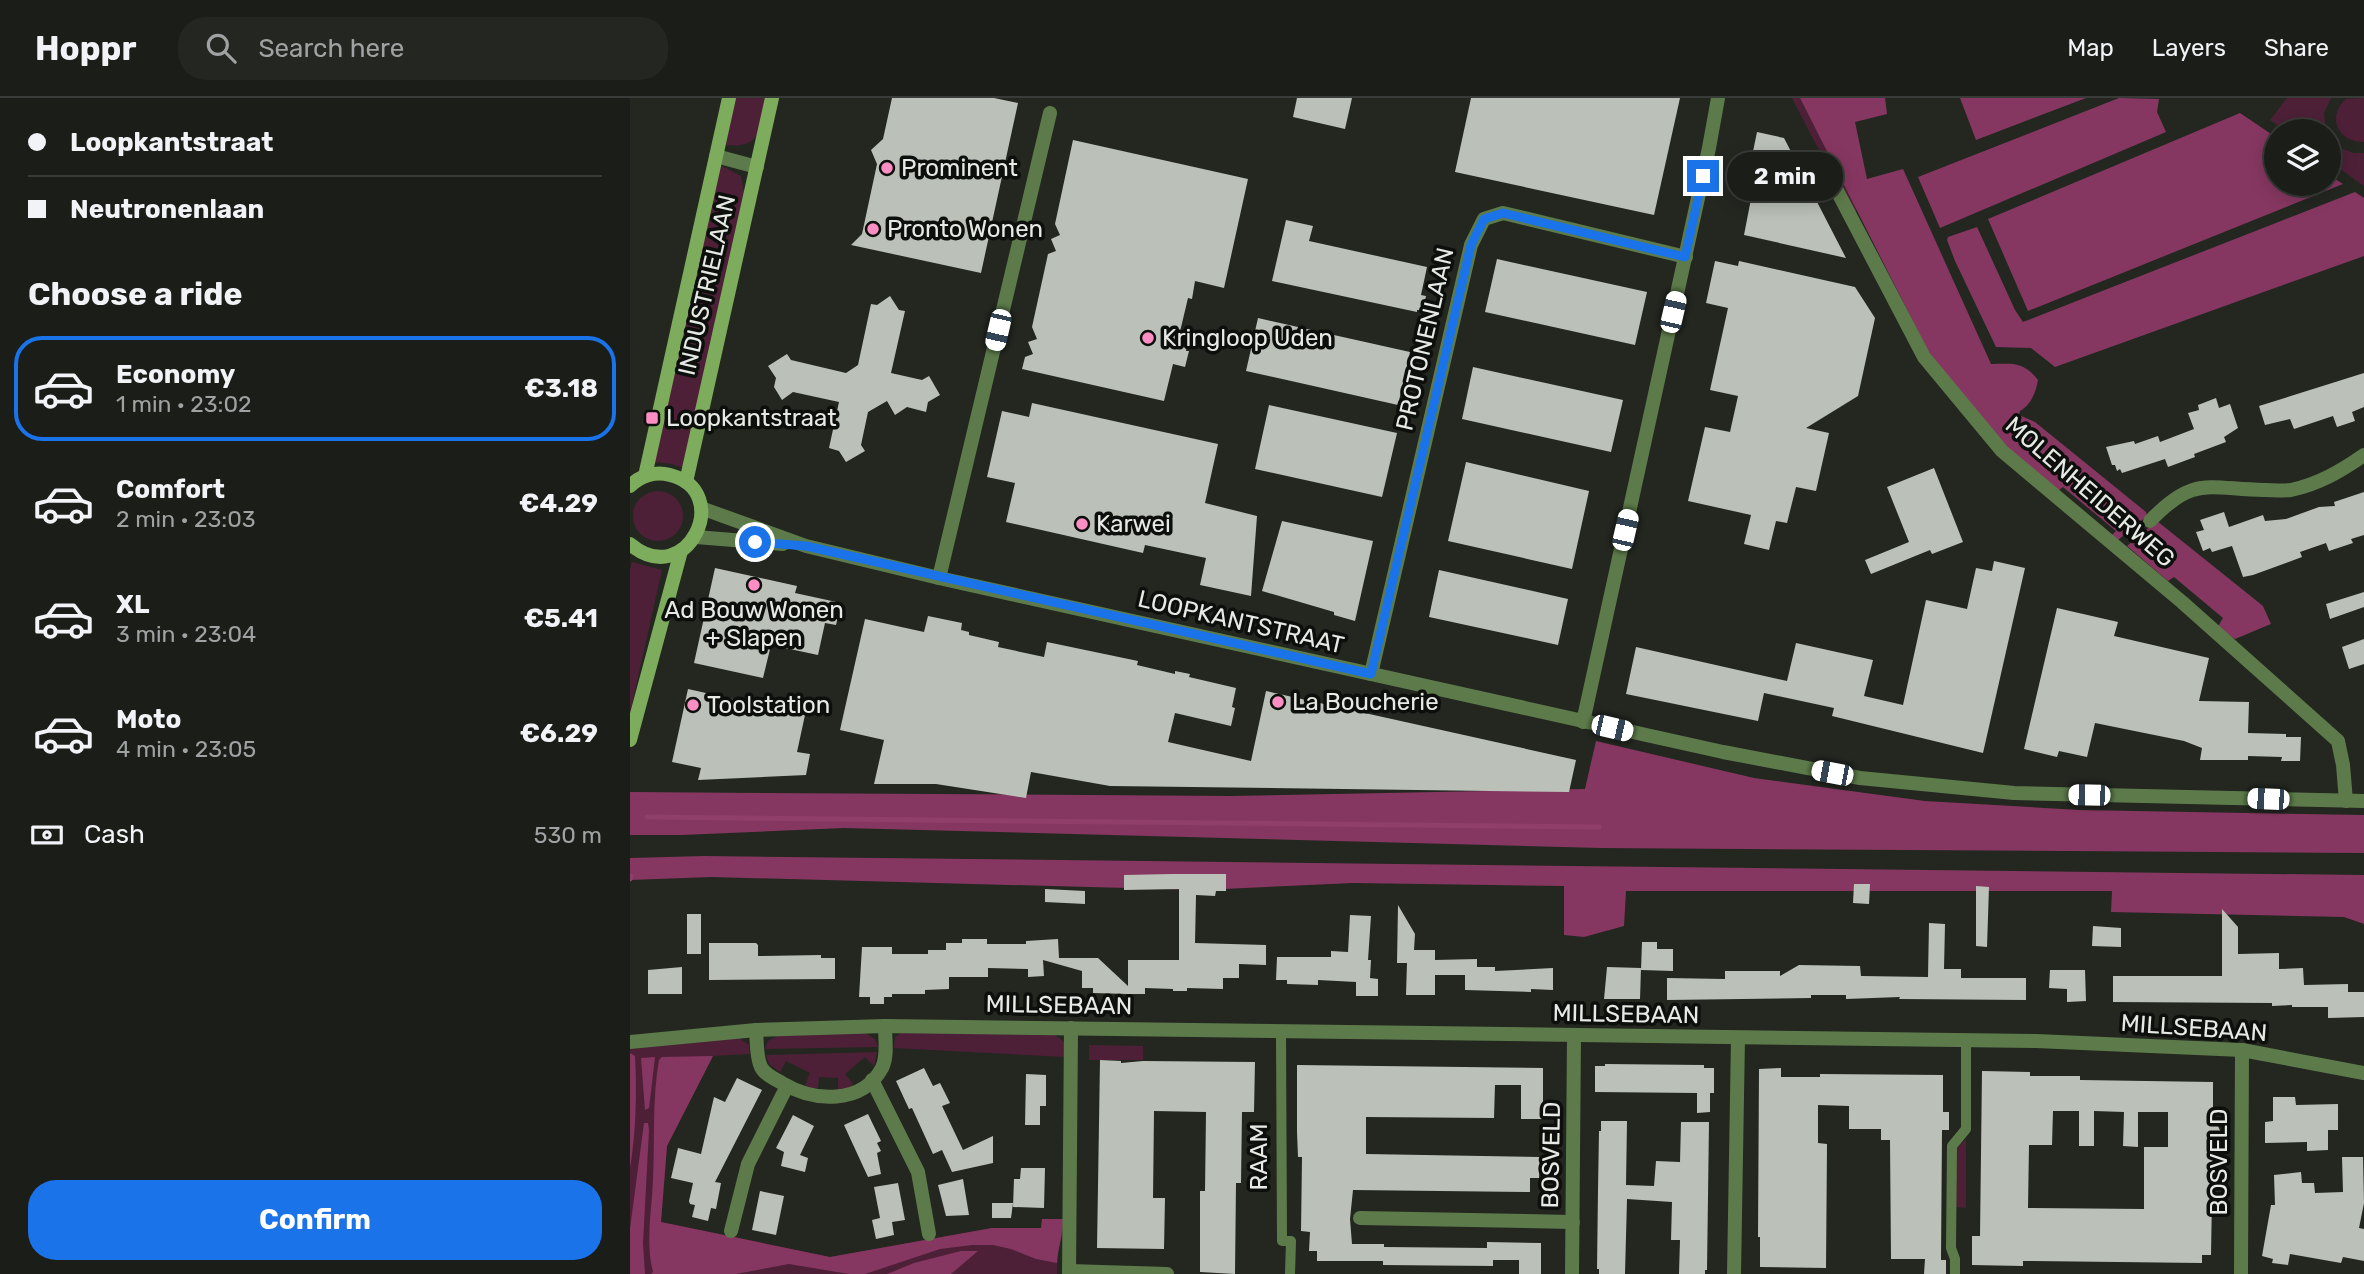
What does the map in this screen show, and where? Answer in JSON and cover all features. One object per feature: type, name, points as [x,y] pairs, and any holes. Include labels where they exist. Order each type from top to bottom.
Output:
[{"type":"main road","name":"INDUSTRIELAAN","points":[[645,476],[730,98]]},
{"type":"main road","name":"INDUSTRIELAAN","points":[[686,482],[772,98]]},
{"type":"main road","points":[[630,486],[645,476],[666,474],[686,482],[696,494],[701,509],[701,523],[696,537],[681,551],[669,556],[655,557],[630,546]]},
{"type":"main road","points":[[630,740],[681,551]]},
{"type":"street","points":[[1583,722],[1718,98]]},
{"type":"street","points":[[939,578],[1050,113]]},
{"type":"street","points":[[716,156],[757,167]]},
{"type":"street","name":"MOLENHEIDERWEG","points":[[1833,183],[1924,357],[2002,452],[2171,593],[2338,741],[2346,801]]},
{"type":"street","name":"PROTONENLAAN","points":[[1371,674],[1471,245],[1484,219],[1503,213],[1685,257]]},
{"type":"street","points":[[2150,521],[2165,505],[2184,492],[2207,486],[2289,490],[2338,473],[2364,455]]},
{"type":"street","name":"LOOPKANTSTRAAT","points":[[701,509],[806,546],[939,578],[1583,722],[1860,778],[2014,793],[2364,801]]},
{"type":"street","name":"LOOPKANTSTRAAT","points":[[696,537],[806,546]]},
{"type":"street","points":[[756,1030],[761,1067],[769,1075],[787,1086],[817,1096],[836,1098],[848,1096],[880,1072],[885,1059],[885,1026]]},
{"type":"street","name":"MILLSEBAAN","points":[[630,1042],[756,1030],[885,1026],[1966,1040],[2242,1050],[2364,1073]]},
{"type":"street","points":[[1071,1028],[1069,1273],[1167,1273]]},
{"type":"street","name":"RAAM","points":[[1281,1031],[1282,1241],[1291,1241],[1290,1274]]},
{"type":"street","name":"BOSVELD","points":[[1572,1274],[1574,1036]]},
{"type":"street","points":[[1734,1274],[1738,1038]]},
{"type":"street","points":[[1955,1274],[1955,1259],[1951,1248],[1952,1146],[1966,1129],[1966,1040]]},
{"type":"street","name":"BOSVELD","points":[[2241,1274],[2242,1050]]},
{"type":"street","points":[[872,1080],[918,1172],[929,1234]]},
{"type":"street","points":[[731,1231],[748,1164],[787,1086]]},
{"type":"street","points":[[1360,1218],[1573,1222]]},
{"type":"shaded area","points":[[736,98],[768,98],[761,127],[753,140],[737,145],[725,145]]},
{"type":"shaded area","points":[[1792,98],[1800,98],[1857,210],[1853,211],[1846,202]]},
{"type":"shaded area","points":[[1800,98],[1885,98],[1887,114],[1855,122],[1867,179],[1903,169],[1991,364],[2022,367],[2038,380],[2032,398],[2019,415],[2035,422],[2146,512],[2147,516],[2118,540],[2112,535],[2116,531],[2063,487],[2059,490],[2025,467],[1951,383],[1927,349]]},
{"type":"shaded area","points":[[1960,98],[2086,98],[1976,140]]},
{"type":"shaded area","points":[[2119,98],[2159,99],[2157,112],[2166,132],[1940,228],[1918,177]]},
{"type":"shaded area","points":[[2287,98],[2331,98],[2324,113],[2325,119],[2271,119]]},
{"type":"shaded area","points":[[2364,98],[2364,142],[2347,138],[2341,132],[2341,119],[2336,119],[2337,113],[2346,99]]},
{"type":"shaded area","points":[[2240,113],[2264,129],[2264,196],[2313,196],[2028,311],[1988,219]]},
{"type":"shaded area","points":[[2341,148],[2364,153],[2364,186],[2341,170]]},
{"type":"shaded area","points":[[720,165],[741,176],[745,198],[685,469],[654,462]]},
{"type":"shaded area","points":[[2355,192],[2364,198],[2364,256],[2055,367],[2031,348],[1996,347],[1947,240],[1948,237],[1977,227],[2023,322]]},
{"type":"shaded area","points":[[658,491],[675,499],[683,516],[675,533],[658,541],[641,533],[633,516],[641,499]]},
{"type":"shaded area","points":[[2157,521],[2263,606],[2271,624],[2235,639],[2217,628],[2223,618],[2174,577],[2168,581],[2127,546]]},
{"type":"shaded area","points":[[632,562],[662,570],[630,713],[630,570]]},
{"type":"shaded area","points":[[1596,741],[1754,778],[1925,801],[2079,810],[2364,815],[2364,853],[1601,848],[844,828],[630,835],[630,792],[1231,796],[1585,789]]},
{"type":"shaded area","points":[[704,856],[2364,875],[2364,924],[2344,917],[2111,912],[2112,891],[1626,891],[1624,926],[1584,937],[1564,935],[1564,886],[1353,883],[1201,890],[711,877],[630,880],[630,858]]},
{"type":"shaded area","points":[[865,1033],[875,1039],[878,1047],[765,1049],[768,1041],[777,1036]]},
{"type":"shaded area","points":[[901,1033],[1050,1034],[1064,1042],[1065,1057],[894,1048],[895,1037]]},
{"type":"shaded area","points":[[739,1038],[749,1045],[750,1054],[713,1056],[667,1146],[661,1222],[830,1257],[992,1228],[1041,1228],[1042,1219],[1063,1235],[1058,1245],[1057,1274],[630,1274],[630,1049]]},
{"type":"shaded area","points":[[1089,1045],[1143,1046],[1143,1060],[1089,1060]]},
{"type":"shaded area","points":[[877,1052],[874,1066],[865,1057],[845,1074],[853,1084],[847,1089],[838,1090],[838,1078],[819,1077],[818,1088],[810,1089],[805,1085],[810,1073],[786,1061],[780,1072],[769,1064],[766,1055]]},
{"type":"shaded area","points":[[630,1053],[635,1056],[636,1084],[630,1168]]},
{"type":"shaded area","points":[[713,1056],[667,1146],[661,1222],[830,1257],[992,1228],[1041,1228],[1042,1219],[1063,1219],[1057,1263],[993,1245],[972,1245],[940,1249],[865,1274],[789,1264],[736,1274],[651,1274],[653,1272],[649,1249],[655,1090],[659,1060],[662,1057]]},
{"type":"shaded area","points":[[655,1057],[649,1108],[645,1110],[641,1058]]},
{"type":"shaded area","points":[[644,1123],[648,1123],[649,1130],[643,1243],[645,1274],[630,1274],[630,1229]]},
{"type":"shaded area","points":[[1966,1139],[1966,1208],[1956,1207],[1955,1150]]},
{"type":"shaded area","points":[[961,1251],[978,1251],[951,1274],[887,1274],[914,1263]]},
{"type":"building","points":[[892,98],[994,98],[1018,103],[981,273],[851,245],[862,234],[877,164],[871,150],[883,139]]},
{"type":"building","points":[[1297,98],[1352,98],[1345,129],[1293,117]]},
{"type":"building","points":[[1471,98],[1680,98],[1654,215],[1455,172]]},
{"type":"building","points":[[1757,132],[1784,138],[1846,258],[1744,235],[1756,173],[1749,171]]},
{"type":"building","points":[[1073,140],[1248,179],[1224,288],[1195,281],[1192,299],[1188,298],[1178,340],[1188,343],[1185,367],[1173,364],[1164,401],[1022,369],[1025,357],[1033,354],[1028,342],[1037,339],[1032,327],[1048,254],[1056,251],[1051,239],[1060,235],[1055,224]]},
{"type":"building","points":[[1286,220],[1313,226],[1309,241],[1427,267],[1421,295],[1426,296],[1423,310],[1417,312],[1272,281]]},
{"type":"building","points":[[1497,259],[1647,292],[1635,345],[1485,312]]},
{"type":"building","points":[[1715,261],[1738,266],[1739,261],[1855,287],[1875,318],[1858,396],[1806,428],[1829,433],[1816,491],[1796,487],[1787,523],[1776,521],[1769,550],[1744,544],[1751,515],[1688,501],[1705,427],[1730,432],[1738,396],[1710,390],[1728,308],[1706,303]]},
{"type":"building","points":[[890,296],[899,310],[905,311],[891,373],[922,380],[929,376],[940,395],[928,402],[926,412],[907,407],[895,415],[887,401],[868,412],[861,445],[865,451],[846,462],[839,451],[829,448],[839,402],[793,392],[782,400],[774,387],[776,378],[768,366],[787,354],[791,360],[846,373],[858,365],[871,304],[877,305]]},
{"type":"building","points":[[1258,318],[1410,352],[1398,405],[1246,371]]},
{"type":"building","points":[[1473,367],[1623,400],[1611,452],[1462,419]]},
{"type":"building","points":[[2364,373],[2364,407],[2352,412],[2355,421],[2337,427],[2333,416],[2294,429],[2290,419],[2265,425],[2259,406]]},
{"type":"building","points":[[2216,398],[2219,408],[2230,404],[2238,428],[2224,437],[2226,442],[2168,467],[2165,459],[2122,473],[2112,465],[2106,447],[2134,441],[2135,444],[2158,436],[2160,442],[2194,429],[2188,413],[2199,410],[2198,405]]},
{"type":"building","points":[[1032,403],[1218,444],[1205,503],[1257,516],[1251,596],[1200,585],[1206,558],[1145,545],[1143,553],[1006,522],[1015,483],[987,477],[1002,411],[1029,417]]},
{"type":"building","points":[[1269,405],[1397,433],[1382,497],[1255,469]]},
{"type":"building","points":[[1466,462],[1589,491],[1572,569],[1448,541]]},
{"type":"building","points":[[1934,468],[1963,542],[1932,554],[1930,550],[1871,574],[1865,560],[1909,542],[1887,487]]},
{"type":"building","points":[[2364,492],[2364,535],[2351,539],[2353,543],[2329,551],[2326,543],[2300,552],[2302,557],[2253,575],[2243,577],[2232,546],[2212,552],[2210,548],[2203,551],[2196,532],[2204,530],[2200,520],[2224,512],[2229,527],[2263,515],[2265,521],[2286,519],[2319,507],[2335,506],[2334,502]]},
{"type":"building","points":[[1282,521],[1373,541],[1355,621],[1334,615],[1334,612],[1262,591]]},
{"type":"building","points":[[1994,561],[2025,568],[1983,753],[1832,716],[1834,708],[1764,693],[1758,721],[1626,694],[1636,647],[1787,681],[1796,643],[1873,660],[1864,696],[1903,705],[1926,600],[1967,609],[1976,568],[1992,571]]},
{"type":"building","points":[[715,568],[797,586],[795,593],[841,603],[836,625],[825,623],[818,655],[771,645],[763,678],[694,663]]},
{"type":"building","points":[[1439,570],[1568,599],[1558,645],[1429,617]]},
{"type":"building","points":[[2364,592],[2364,607],[2330,619],[2326,604]]},
{"type":"building","points":[[2057,608],[2118,622],[2114,636],[2209,658],[2199,701],[2249,702],[2248,733],[2301,737],[2300,761],[2281,761],[2282,757],[2248,756],[2248,760],[2200,760],[2202,748],[2184,741],[2095,723],[2087,757],[2059,751],[2057,757],[2024,749]]},
{"type":"building","points":[[928,616],[962,623],[961,630],[969,632],[969,635],[999,642],[998,647],[1044,657],[1047,642],[1138,661],[1137,665],[1175,674],[1175,671],[1190,674],[1189,677],[1236,688],[1231,726],[1175,713],[1168,742],[1251,761],[1266,691],[1576,760],[1569,792],[1110,786],[1031,772],[1026,798],[936,784],[874,784],[884,740],[840,730],[865,619],[924,632]]},
{"type":"building","points":[[2364,639],[2364,664],[2349,669],[2342,647]]},
{"type":"building","points":[[688,689],[805,715],[797,752],[810,754],[806,775],[698,780],[701,768],[672,762]]},
{"type":"building","points":[[1226,874],[1226,891],[1216,891],[1215,896],[1196,895],[1195,943],[1266,945],[1266,965],[1239,964],[1239,978],[1223,978],[1223,989],[1187,988],[1187,991],[1173,991],[1145,988],[1145,994],[1128,994],[1093,993],[1093,988],[1082,988],[1082,971],[1043,960],[1044,976],[1028,977],[1028,969],[988,968],[988,977],[949,977],[949,989],[925,990],[925,994],[892,994],[892,997],[884,997],[884,1004],[870,1004],[870,997],[859,997],[862,947],[892,947],[892,954],[928,954],[928,950],[946,950],[946,943],[962,943],[962,939],[987,939],[987,944],[1026,944],[1026,941],[1058,939],[1059,958],[1098,958],[1128,986],[1128,960],[1179,960],[1179,889],[1124,890],[1124,875]]},
{"type":"building","points":[[1854,884],[1870,884],[1869,904],[1853,903]]},
{"type":"building","points":[[1976,886],[1989,887],[1987,947],[1976,946]]},
{"type":"building","points":[[1045,889],[1085,891],[1085,904],[1045,902]]},
{"type":"building","points":[[1398,905],[1415,934],[1414,950],[1435,950],[1435,960],[1477,959],[1477,967],[1495,967],[1495,971],[1553,968],[1553,990],[1465,990],[1465,975],[1435,975],[1435,995],[1406,995],[1407,963],[1397,963]]},
{"type":"building","points":[[2222,909],[2238,927],[2238,954],[2279,953],[2279,969],[2303,968],[2304,985],[2348,984],[2348,992],[2364,992],[2364,1017],[2328,1018],[2328,1007],[2272,1006],[2272,1003],[2113,1002],[2113,976],[2222,976]]},
{"type":"building","points":[[687,914],[701,914],[701,954],[687,954]]},
{"type":"building","points":[[1350,915],[1371,916],[1368,960],[1371,960],[1370,978],[1378,979],[1378,996],[1356,996],[1356,982],[1318,980],[1318,985],[1287,984],[1287,980],[1276,980],[1277,957],[1331,957],[1331,951],[1348,952]]},
{"type":"building","points":[[1929,923],[1945,924],[1944,969],[1961,969],[1961,978],[2026,978],[2026,1000],[1899,999],[1900,997],[1846,999],[1846,995],[1811,995],[1811,998],[1667,1000],[1667,978],[1725,979],[1725,971],[1780,971],[1780,976],[1799,965],[1860,966],[1861,976],[1928,977]]},
{"type":"building","points":[[2093,926],[2121,928],[2121,947],[2092,946]]},
{"type":"building","points":[[1642,942],[1657,942],[1657,949],[1673,949],[1673,971],[1641,970]]},
{"type":"building","points":[[709,943],[756,943],[758,956],[821,955],[821,958],[835,958],[835,979],[709,980]]},
{"type":"building","points":[[682,967],[682,994],[648,994],[648,970]]},
{"type":"building","points":[[1607,967],[1641,968],[1640,999],[1604,999]]},
{"type":"building","points":[[2050,970],[2085,970],[2086,1001],[2067,1002],[2067,989],[2049,988]]},
{"type":"building","points":[[1100,1060],[1121,1063],[1255,1062],[1254,1112],[1242,1112],[1241,1183],[1236,1183],[1235,1274],[1200,1272],[1200,1191],[1205,1191],[1206,1112],[1154,1111],[1153,1198],[1165,1198],[1164,1249],[1097,1248]]},
{"type":"building","points":[[1297,1065],[1543,1068],[1543,1119],[1521,1119],[1521,1085],[1495,1085],[1494,1118],[1366,1117],[1366,1154],[1540,1157],[1539,1178],[1530,1178],[1530,1192],[1353,1190],[1350,1219],[1352,1244],[1487,1248],[1487,1242],[1541,1243],[1541,1274],[1519,1274],[1519,1260],[1493,1260],[1493,1266],[1383,1265],[1383,1261],[1317,1261],[1317,1251],[1309,1251],[1310,1232],[1301,1231],[1302,1157],[1298,1157]]},
{"type":"building","points":[[1704,1065],[1704,1068],[1714,1068],[1714,1093],[1710,1093],[1710,1112],[1697,1113],[1697,1093],[1595,1092],[1595,1066]]},
{"type":"building","points":[[924,1068],[933,1086],[940,1083],[950,1103],[942,1106],[963,1150],[993,1136],[993,1163],[952,1172],[942,1150],[933,1154],[896,1081]]},
{"type":"building","points":[[1781,1068],[1781,1077],[1820,1077],[1820,1074],[1943,1075],[1943,1112],[1949,1112],[1949,1130],[1942,1130],[1941,1260],[1946,1260],[1946,1274],[1924,1274],[1925,1259],[1891,1259],[1890,1140],[1881,1140],[1881,1129],[1849,1129],[1849,1106],[1818,1105],[1818,1143],[1827,1144],[1826,1268],[1760,1267],[1759,1069]]},
{"type":"building","points":[[1982,1071],[2030,1072],[2030,1076],[2080,1076],[2080,1080],[2213,1082],[2213,1114],[2221,1133],[2213,1137],[2211,1255],[2202,1255],[2202,1263],[2023,1261],[2023,1266],[1972,1265],[1972,1236],[1980,1236]],"holes":[[[2053,1111],[2079,1111],[2079,1146],[2094,1146],[2094,1111],[2124,1112],[2123,1146],[2138,1147],[2138,1112],[2168,1112],[2168,1147],[2144,1147],[2144,1209],[2028,1208],[2029,1145],[2052,1145]]]},
{"type":"building","points":[[1026,1074],[1046,1075],[1046,1106],[1040,1106],[1040,1125],[1025,1125]]},
{"type":"building","points":[[737,1078],[762,1090],[715,1182],[721,1183],[716,1209],[711,1208],[708,1221],[692,1217],[695,1205],[689,1201],[693,1183],[671,1178],[678,1148],[701,1154],[714,1097],[725,1102]]},
{"type":"building","points":[[2273,1097],[2295,1097],[2296,1105],[2338,1104],[2338,1130],[2328,1130],[2328,1150],[2307,1151],[2307,1142],[2265,1143],[2265,1122],[2273,1121]]},
{"type":"building","points":[[868,1114],[881,1141],[877,1143],[881,1151],[877,1153],[881,1174],[868,1177],[844,1125]]},
{"type":"building","points":[[793,1115],[814,1126],[800,1155],[808,1158],[805,1172],[781,1166],[784,1152],[776,1148]]},
{"type":"building","points":[[1601,1121],[1627,1121],[1626,1185],[1654,1186],[1656,1161],[1680,1162],[1681,1122],[1709,1122],[1705,1274],[1679,1274],[1680,1240],[1671,1240],[1672,1202],[1627,1199],[1625,1274],[1599,1274]]},
{"type":"building","points":[[2342,1157],[2363,1157],[2364,1203],[2359,1228],[2364,1229],[2364,1261],[2343,1257],[2341,1263],[2290,1254],[2288,1265],[2272,1263],[2273,1259],[2262,1256],[2271,1205],[2275,1205],[2274,1175],[2301,1172],[2302,1183],[2314,1183],[2315,1193],[2343,1192]]},
{"type":"building","points":[[1021,1168],[1045,1168],[1044,1208],[1013,1207],[1014,1179],[1020,1179]]},
{"type":"building","points":[[963,1179],[969,1215],[946,1216],[938,1185]]},
{"type":"building","points":[[898,1183],[905,1220],[892,1222],[894,1235],[876,1239],[872,1220],[880,1218],[874,1187]]},
{"type":"building","points":[[760,1191],[784,1196],[776,1235],[752,1230]]},
{"type":"building","points":[[992,1203],[1013,1203],[1011,1218],[992,1218]]},
{"type":"waterway","points":[[647,817],[1599,827]]},
{"type":"place","name":"Prominent","points":[[887,168]]},
{"type":"place","name":"Pronto Wonen","points":[[873,229]]},
{"type":"place","name":"Kringloop Uden","points":[[1148,338]]},
{"type":"place","name":"Loopkantstraat","points":[[652,418]]},
{"type":"place","name":"Karwei","points":[[1082,524]]},
{"type":"place","name":"Ad Bouw Wonen + Slapen","points":[[754,585]]},
{"type":"place","name":"La Boucherie","points":[[1278,702]]},
{"type":"place","name":"Toolstation","points":[[693,705]]},
{"type":"route","points":[[755,542],[806,546],[1371,674],[1472,240],[1484,219],[1503,213],[1685,257],[1703,176]]}]
